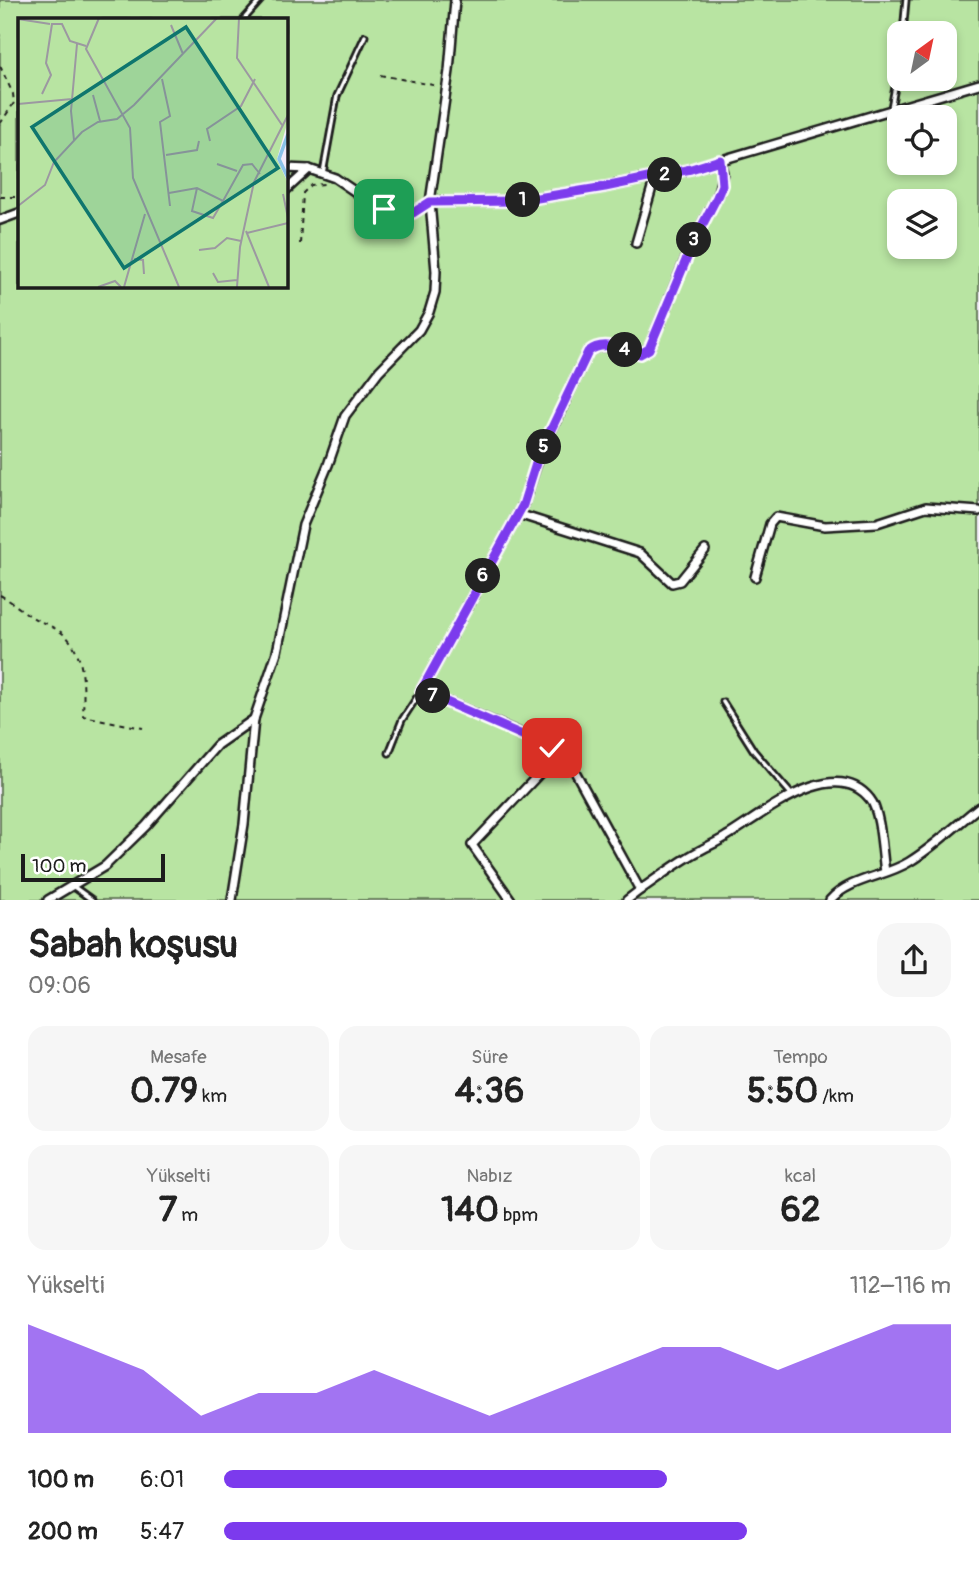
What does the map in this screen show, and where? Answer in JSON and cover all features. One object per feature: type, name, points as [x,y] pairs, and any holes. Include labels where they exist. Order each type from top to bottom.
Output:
[{"type":"street","points":[[232,900],[244,824],[254,719],[277,652],[303,525],[345,416],[379,371],[419,330],[429,312],[435,292],[436,271],[430,202],[447,88],[455,0]]},
{"type":"street","points":[[913,105],[979,84]]},
{"type":"street","points":[[287,168],[309,169],[335,177],[393,213],[413,213],[430,202],[519,201],[655,177],[887,113]]},
{"type":"street","points":[[640,890],[576,774],[559,753],[544,743],[421,691],[523,505],[538,457],[588,352],[605,345],[640,354],[649,349],[694,241],[722,185],[720,160]]},
{"type":"street","points":[[287,189],[309,169]]},
{"type":"street","points":[[636,243],[655,177]]},
{"type":"street","points":[[0,220],[18,213]]},
{"type":"street","points":[[755,578],[770,524],[776,517],[825,526],[877,523],[926,507],[979,511]]},
{"type":"street","points":[[518,514],[640,553],[672,583],[680,581],[705,550]]},
{"type":"street","points":[[48,900],[105,866],[146,826],[217,746],[254,719]]},
{"type":"street","points":[[511,900],[472,845],[559,753]]},
{"type":"street","points":[[627,900],[769,807],[792,795],[834,782],[858,788],[875,806],[885,872]]},
{"type":"street","points":[[830,900],[835,894],[909,863],[979,807]]},
{"type":"lane","points":[[245,18],[261,0]]},
{"type":"lane","points":[[904,21],[906,0]]},
{"type":"lane","points":[[323,173],[337,96],[365,36]]},
{"type":"lane","points":[[389,753],[402,720],[421,691]]},
{"type":"lane","points":[[723,702],[754,751],[792,795]]},
{"type":"lane","points":[[73,885],[92,900]]},
{"type":"path","points":[[0,66],[13,94],[14,103],[0,124]]},
{"type":"path","points":[[380,75],[447,88]]},
{"type":"path","points":[[300,244],[303,193],[311,185],[325,184]]},
{"type":"path","points":[[0,197],[18,197]]},
{"type":"path","points":[[0,595],[69,639],[84,682],[83,716],[143,729]]},
{"type":"green space","points":[[0,0],[979,0],[979,900],[0,900]]},
{"type":"route","points":[[384,209],[403,214],[413,213],[430,202],[519,201],[605,187],[691,169],[720,160],[722,185],[694,241],[649,349],[640,354],[605,345],[588,352],[538,457],[523,505],[421,691],[552,748]]}]
